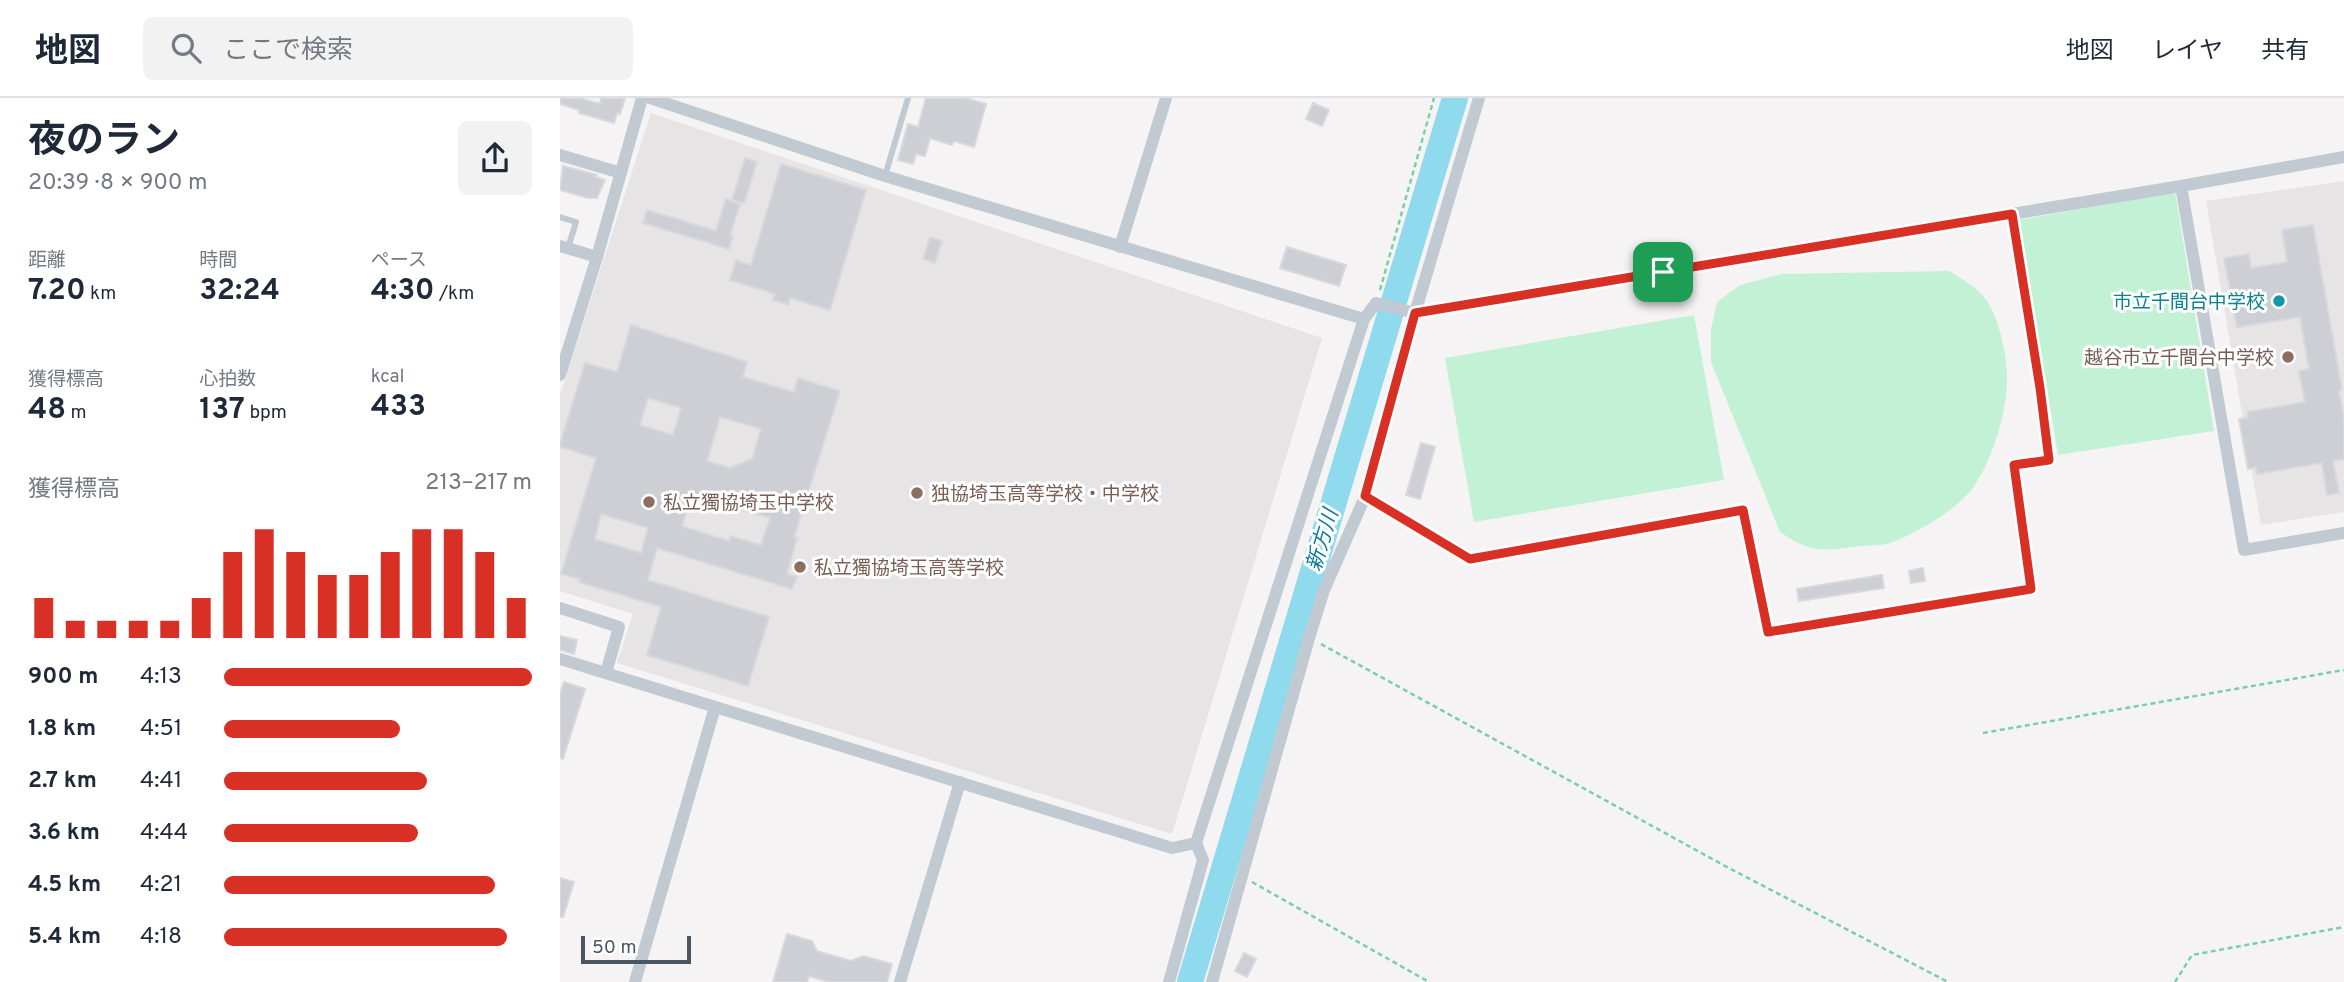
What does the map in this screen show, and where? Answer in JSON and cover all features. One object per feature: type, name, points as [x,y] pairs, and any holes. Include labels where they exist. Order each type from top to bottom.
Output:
[{"type":"street","points":[[560,375],[642,98]]},
{"type":"street","points":[[649,98],[885,176],[1364,319]]},
{"type":"street","points":[[1120,247],[1166,98]]},
{"type":"street","points":[[1212,982],[1309,638],[1324,590],[1365,496],[1409,312],[1479,98]]},
{"type":"street","points":[[560,155],[621,173]]},
{"type":"street","points":[[1169,982],[1203,860],[1196,843],[1364,319],[1376,303],[1409,312],[2344,157]]},
{"type":"street","points":[[2181,186],[2244,550],[2344,533]]},
{"type":"street","points":[[1365,496],[1470,559],[1743,510],[1768,632],[2031,589],[2014,465],[2049,460],[2012,214]]},
{"type":"street","points":[[564,247],[597,257]]},
{"type":"street","points":[[560,608],[620,627],[606,673]]},
{"type":"street","points":[[560,659],[1172,848],[1196,843]]},
{"type":"street","points":[[635,982],[715,707]]},
{"type":"street","points":[[900,982],[960,782]]},
{"type":"lane","points":[[885,176],[908,98]]},
{"type":"lane","points":[[560,217],[576,222],[564,247]]},
{"type":"path","points":[[1376,303],[1434,98]]},
{"type":"path","points":[[1309,638],[1725,866],[1948,982]]},
{"type":"path","points":[[1983,733],[2344,670]]},
{"type":"path","points":[[1242,877],[1429,982]]},
{"type":"path","points":[[2175,982],[2192,955],[2344,928]]},
{"type":"shaded area","name":"独協埼玉高等学校・中学校","points":[[651,113],[1322,338],[1172,834],[617,663],[633,614],[560,591],[560,395]]},
{"type":"shaded area","name":"越谷市立千間台中学校","points":[[2344,181],[2344,512],[2261,525],[2206,201]]},
{"type":"green space","points":[[2175,192],[2214,431],[2058,455],[2019,220]]},
{"type":"green space","points":[[1949,271],[1975,288],[1987,301],[1996,319],[2005,352],[2007,383],[2004,410],[1991,453],[1979,479],[1965,497],[1946,513],[1913,533],[1889,543],[1827,550],[1809,547],[1791,539],[1780,532],[1711,362],[1711,329],[1717,302],[1740,285],[1782,274]]},
{"type":"green space","points":[[1694,315],[1724,480],[1474,522],[1445,358]]},
{"type":"building","points":[[560,98],[580,98],[600,104],[601,98],[625,98],[614,123],[579,113],[579,110],[560,104]]},
{"type":"building","points":[[926,98],[965,98],[986,104],[974,147],[954,141],[952,145],[930,138],[925,156],[916,154],[913,164],[898,160],[908,124],[918,127]]},
{"type":"building","points":[[1313,103],[1329,110],[1322,126],[1306,119]]},
{"type":"building","points":[[745,158],[757,162],[744,203],[732,200]]},
{"type":"building","points":[[781,164],[866,190],[830,310],[790,298],[788,305],[773,300],[775,294],[730,280],[736,260],[751,265]]},
{"type":"building","points":[[563,166],[597,175],[596,177],[605,180],[597,198],[560,190]]},
{"type":"building","points":[[726,199],[740,204],[730,235],[733,236],[729,249],[643,223],[647,210],[716,231]]},
{"type":"building","points":[[2313,225],[2342,390],[2339,391],[2344,419],[2344,459],[2333,461],[2339,493],[2327,495],[2322,463],[2257,474],[2256,467],[2248,469],[2239,419],[2248,418],[2247,412],[2305,402],[2299,371],[2309,369],[2300,317],[2237,327],[2224,258],[2249,254],[2251,268],[2287,262],[2282,230]]},
{"type":"building","points":[[930,237],[942,241],[935,263],[923,259]]},
{"type":"building","points":[[1287,247],[1346,265],[1339,286],[1280,268]]},
{"type":"building","points":[[631,325],[747,362],[743,377],[794,392],[798,378],[840,391],[794,537],[797,538],[787,574],[797,577],[792,589],[657,548],[648,580],[769,617],[748,686],[647,655],[661,607],[561,574],[596,458],[560,447],[560,444],[585,363],[617,372]],"holes":[[[648,398],[681,408],[673,435],[640,425]],[[720,417],[761,429],[752,459],[730,468],[707,461]],[[691,495],[770,518],[761,545],[730,536],[729,541],[682,526]],[[601,514],[648,528],[641,553],[595,539]]]},
{"type":"building","points":[[1421,443],[1435,447],[1420,499],[1406,495]]},
{"type":"building","points":[[1923,568],[1925,581],[1911,583],[1909,571]]},
{"type":"building","points":[[1882,575],[1884,588],[1799,601],[1797,589]]},
{"type":"building","points":[[560,636],[577,640],[574,654],[560,650]]},
{"type":"building","points":[[564,682],[585,689],[563,759],[560,758],[560,694]]},
{"type":"building","points":[[560,878],[574,882],[563,917],[560,917]]},
{"type":"building","points":[[787,934],[812,941],[817,951],[851,961],[863,956],[892,964],[887,982],[829,982],[809,976],[807,982],[773,982]]},
{"type":"building","points":[[1244,953],[1256,959],[1247,977],[1235,971]]},
{"type":"waterway","name":"新方川","points":[[1190,982],[1455,98]]},
{"type":"place","name":"市立千間台中学校","points":[[2279,301]]},
{"type":"place","name":"越谷市立千間台中学校","points":[[2288,357]]},
{"type":"place","name":"独協埼玉高等学校・中学校","points":[[917,493]]},
{"type":"place","name":"私立獨協埼玉中学校","points":[[649,502]]},
{"type":"place","name":"私立獨協埼玉高等学校","points":[[800,567]]},
{"type":"route","points":[[2012,214],[2049,460],[2014,465],[2031,589],[1768,632],[1743,510],[1470,559],[1365,496],[1415,313],[1663,272],[2012,214]]}]
